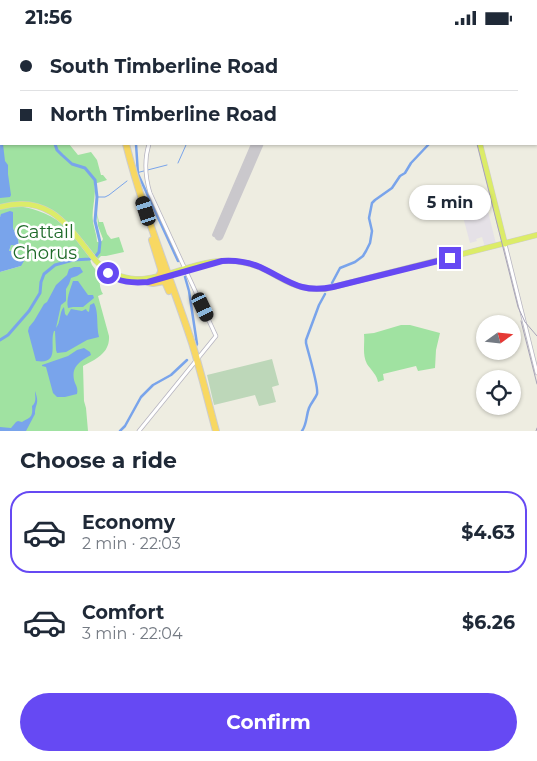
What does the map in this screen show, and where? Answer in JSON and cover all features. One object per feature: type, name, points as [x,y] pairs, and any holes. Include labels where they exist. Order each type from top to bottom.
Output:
[{"type":"highway","points":[[125,145],[137,197],[169,271],[168,275]]},
{"type":"highway","points":[[155,242],[161,272],[172,279],[178,309],[199,360]]},
{"type":"highway","points":[[148,282],[165,281],[178,309],[199,360],[214,431]]},
{"type":"main road","points":[[480,145],[505,244]]},
{"type":"main road","points":[[0,207],[23,204],[40,207],[48,211],[64,221],[108,273],[125,281],[136,283],[148,282],[214,261],[222,261],[254,265],[298,287],[313,289],[331,288],[537,235]]},
{"type":"main road","points":[[108,273],[132,279],[146,279],[168,275]]},
{"type":"street","points":[[140,431],[199,360],[216,336],[150,193],[146,170],[149,145]]},
{"type":"street","points":[[505,244],[537,373]]},
{"type":"shaded area","points":[[487,207],[496,244],[485,247],[482,237],[470,243],[462,213]]},
{"type":"green space","points":[[0,145],[70,145],[78,155],[91,152],[97,160],[101,175],[107,180],[94,184],[93,224],[97,242],[103,239],[98,226],[97,213],[99,222],[103,222],[111,239],[119,237],[124,252],[101,256],[98,259],[74,229],[55,213],[32,203],[17,202],[0,205]]},
{"type":"green space","name":"Cattail Chorus","points":[[12,206],[38,211],[62,224],[91,259],[92,265],[99,274],[100,287],[103,294],[98,296],[109,342],[101,355],[83,366],[84,401],[88,431],[0,431],[0,272],[21,266],[15,248],[9,251],[11,245],[19,245],[13,228],[13,212],[2,214],[0,217],[0,209]]},
{"type":"green space","points":[[401,325],[410,325],[440,333],[436,350],[435,368],[418,371],[416,366],[383,374],[384,380],[378,382],[365,360],[364,334]]},
{"type":"green space","points":[[272,359],[279,385],[272,387],[276,402],[259,406],[255,395],[214,405],[207,375]]},
{"type":"water","points":[[0,145],[3,145],[5,161],[8,165],[11,195],[10,197],[0,198]]},
{"type":"water","points":[[13,212],[13,228],[19,246],[11,245],[9,251],[14,248],[24,261],[21,266],[0,272],[0,217],[1,214]]},
{"type":"water","points":[[80,267],[83,272],[71,278],[66,289],[66,301],[61,305],[56,328],[64,307],[67,316],[71,309],[82,311],[86,309],[89,312],[90,305],[94,303],[99,337],[87,340],[66,352],[57,353],[54,331],[52,352],[49,360],[36,361],[28,331],[29,327],[47,302],[56,285],[67,275],[69,269]]},
{"type":"water","points":[[73,281],[78,281],[88,295],[93,295],[94,298],[83,307],[68,308],[68,298]]},
{"type":"water","points":[[84,348],[91,355],[79,363],[75,369],[74,377],[77,394],[57,397],[53,393],[46,367],[42,365]]},
{"type":"water","points":[[35,391],[37,402],[35,414],[26,431],[0,431],[0,427],[11,428],[16,422],[22,422],[31,416],[32,406],[35,401]]},
{"type":"waterway","points":[[0,340],[8,335],[29,311],[40,293],[44,274],[55,265],[73,260],[90,259],[99,252],[100,242],[95,221],[97,197],[95,180],[85,168],[72,164],[57,150],[55,145]]},
{"type":"waterway","points":[[136,145],[138,174],[178,261]]},
{"type":"waterway","points":[[178,163],[186,145]]},
{"type":"waterway","points":[[332,283],[340,268],[355,262],[366,251],[370,243],[372,231],[369,218],[372,203],[392,188],[400,176],[405,173],[411,163],[428,145]]},
{"type":"waterway","points":[[136,173],[167,165]]},
{"type":"waterway","points":[[97,197],[109,195],[127,181]]},
{"type":"waterway","points":[[185,277],[189,291],[196,346]]},
{"type":"waterway","points":[[302,431],[309,408],[317,394],[306,340],[325,294]]},
{"type":"waterway","points":[[120,431],[125,426],[141,397],[153,385],[171,375],[187,360]]},
{"type":"taxiway","points":[[219,236],[214,235],[253,145]]},
{"type":"runway","points":[[219,236],[259,145]]},
{"type":"railway","points":[[477,145],[518,307],[525,322],[537,336]]},
{"type":"railway","points":[[521,321],[537,384]]},
{"type":"route","points":[[108,273],[125,281],[136,283],[148,282],[222,261],[229,261],[261,267],[298,287],[325,289],[450,258]]}]
